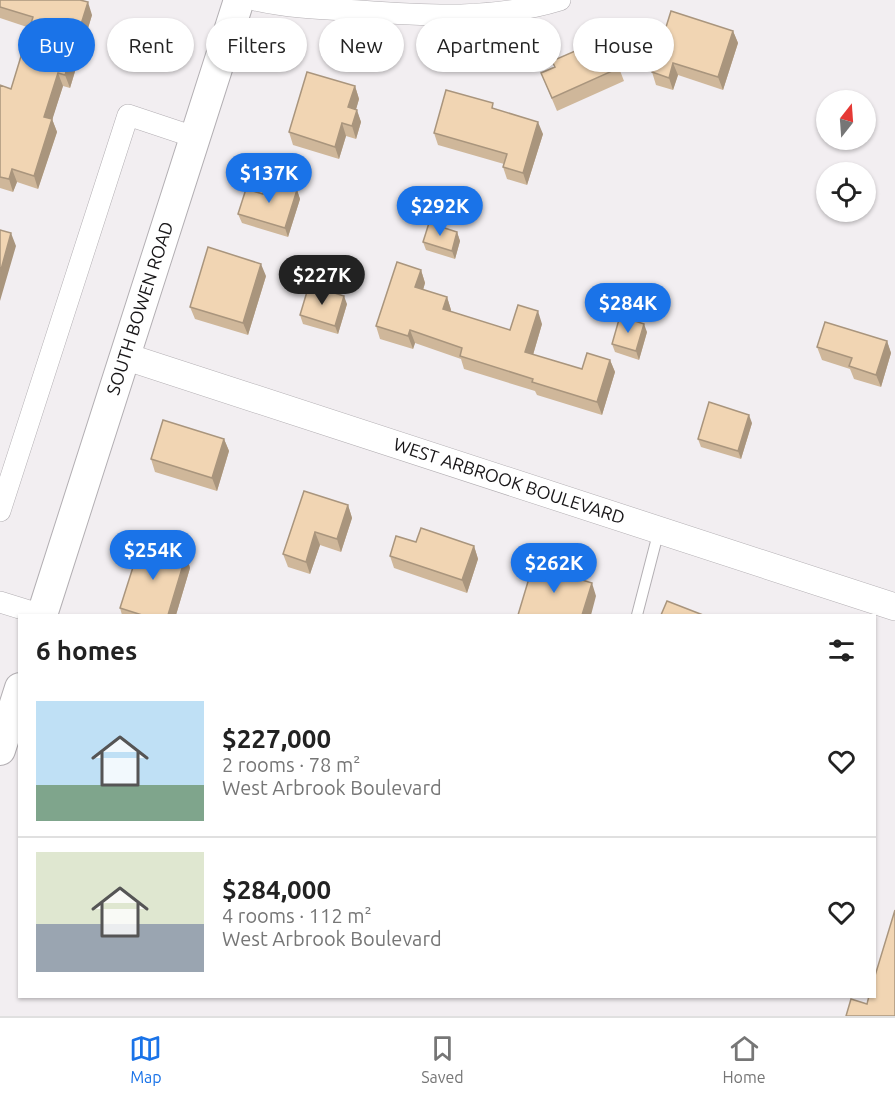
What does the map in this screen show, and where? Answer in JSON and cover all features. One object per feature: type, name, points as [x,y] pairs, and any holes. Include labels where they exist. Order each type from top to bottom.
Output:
[{"type":"main road","name":"SOUTH BOWEN ROAD","points":[[42,614],[239,0]]},
{"type":"main road","points":[[5,743],[18,695]]},
{"type":"street","points":[[255,0],[330,9],[446,16],[494,14],[560,0]]},
{"type":"street","points":[[0,511],[128,115],[195,137]]},
{"type":"street","name":"WEST ARBROOK BOULEVARD","points":[[124,356],[895,607]]},
{"type":"street","points":[[0,602],[39,614]]},
{"type":"lane","points":[[637,614],[660,530]]},
{"type":"building","points":[[0,0],[80,0],[88,2],[83,18],[33,18],[0,7]]},
{"type":"building","points":[[671,11],[733,31],[718,77],[674,63],[674,18],[669,18]]},
{"type":"building","points":[[573,52],[573,72],[610,72],[552,98],[541,73],[561,72],[561,57]]},
{"type":"building","points":[[18,66],[18,72],[66,72],[65,75],[58,73],[44,117],[52,119],[34,176],[12,169],[9,179],[0,177],[0,85],[11,89]]},
{"type":"building","points":[[307,72],[355,86],[348,107],[357,110],[352,126],[342,123],[335,147],[289,132]]},
{"type":"building","points":[[652,72],[671,72],[669,78]]},
{"type":"building","points":[[446,90],[493,103],[492,108],[538,122],[523,173],[503,167],[507,154],[434,133]]},
{"type":"building","points":[[267,181],[297,190],[285,228],[238,214],[246,189],[263,194]]},
{"type":"building","points":[[429,223],[457,232],[452,251],[423,242]]},
{"type":"building","points":[[0,230],[11,233],[0,273]]},
{"type":"building","points":[[208,247],[261,264],[243,323],[190,307]]},
{"type":"building","points":[[397,262],[421,270],[415,287],[447,297],[443,309],[510,330],[518,305],[538,311],[525,352],[582,369],[587,353],[610,360],[597,402],[460,356],[462,348],[410,330],[408,336],[376,326]]},
{"type":"building","points":[[309,285],[344,296],[335,326],[300,315]]},
{"type":"building","points":[[620,316],[644,324],[636,351],[612,344]]},
{"type":"building","points":[[825,322],[887,341],[876,375],[849,366],[852,358],[817,347]]},
{"type":"building","points":[[709,402],[749,415],[738,451],[698,439]]},
{"type":"building","points":[[163,420],[224,439],[212,478],[151,459]]},
{"type":"building","points":[[304,491],[348,505],[337,539],[315,532],[306,562],[283,554]]},
{"type":"building","points":[[421,528],[474,546],[462,580],[390,556],[396,536],[416,542]]},
{"type":"building","points":[[141,542],[186,555],[168,614],[139,614],[120,608]]},
{"type":"building","points":[[533,565],[592,583],[582,614],[518,614]]},
{"type":"building","points":[[667,601],[700,614],[661,614]]},
{"type":"building","points":[[895,910],[895,1016],[846,1016],[851,999],[867,1004],[868,998],[876,998],[876,972]]}]
